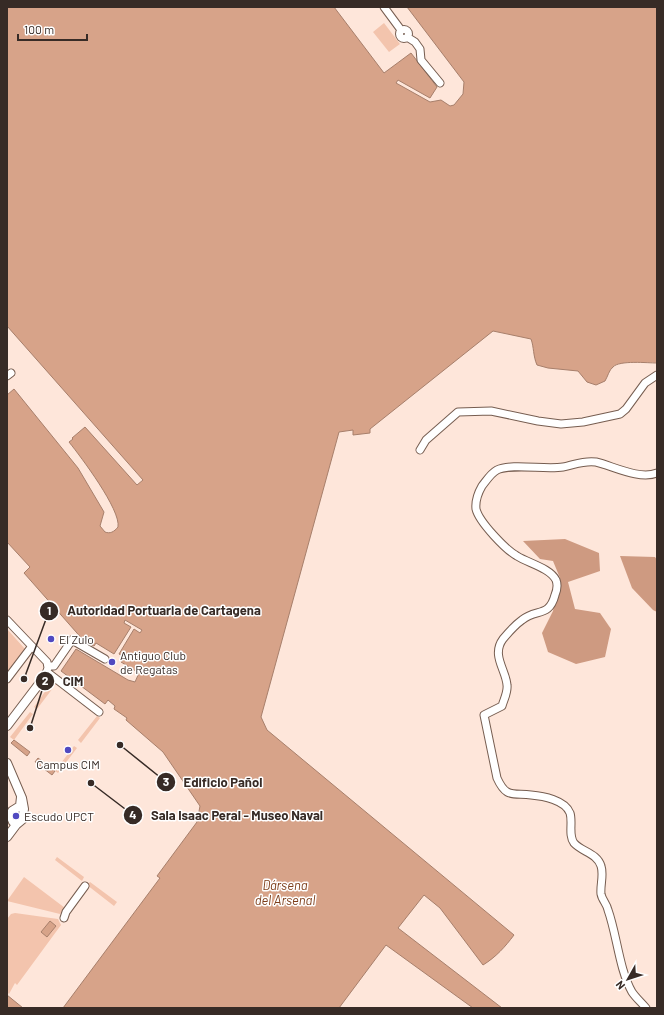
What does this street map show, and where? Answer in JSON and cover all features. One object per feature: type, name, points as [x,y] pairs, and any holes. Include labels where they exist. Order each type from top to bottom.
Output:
[{"type":"main road","points":[[7,726],[47,671]]},
{"type":"main road","points":[[7,763],[9,775],[20,792],[24,806],[21,819],[7,837]]},
{"type":"main road","points":[[7,830],[11,812],[21,804],[20,792]]},
{"type":"main road","points":[[11,812],[21,811],[21,819]]},
{"type":"main road","points":[[11,812],[15,823],[21,819]]},
{"type":"street","points":[[384,7],[401,30],[407,31],[407,37],[415,42],[420,48],[422,60],[440,83]]},
{"type":"street","points":[[420,450],[426,440],[458,412],[491,411],[538,422],[561,424],[583,422],[620,414],[626,409],[645,383],[657,375]]},
{"type":"street","points":[[646,1008],[632,992],[626,976],[608,909],[601,895],[601,865],[594,855],[574,843],[571,835],[570,814],[566,806],[559,802],[531,795],[513,795],[506,792],[500,786],[497,778],[484,715],[502,706],[507,693],[507,685],[498,654],[499,646],[503,639],[522,619],[549,608],[554,600],[557,584],[555,578],[549,572],[516,556],[492,533],[476,509],[476,499],[478,492],[491,474],[497,470],[506,468],[562,467],[586,461],[596,462],[618,470],[651,476],[657,473]]},
{"type":"street","points":[[7,620],[46,660],[47,671],[99,712]]},
{"type":"street","points":[[47,671],[54,666],[72,640],[105,659]]},
{"type":"street","points":[[7,679],[32,646]]},
{"type":"street","points":[[64,918],[66,912],[85,886]]},
{"type":"shaded area","points":[[384,23],[400,44],[389,52],[373,32]]},
{"type":"shaded area","points":[[565,539],[599,553],[600,571],[568,582],[575,609],[600,613],[611,629],[605,657],[576,664],[548,652],[542,633],[553,611],[560,578],[553,561],[540,559],[523,541]]},
{"type":"shaded area","points":[[620,556],[655,557],[657,560],[657,612],[653,610],[632,588]]},
{"type":"shaded area","points":[[7,629],[25,649],[7,672]]},
{"type":"shaded area","points":[[52,682],[56,684],[37,709],[34,707]]},
{"type":"shaded area","points":[[30,712],[33,714],[14,740],[10,737]]},
{"type":"shaded area","points":[[97,716],[100,718],[81,743],[78,740]]},
{"type":"shaded area","points":[[74,746],[77,748],[58,773],[55,771]]},
{"type":"shaded area","points":[[57,857],[84,877],[82,881],[55,860]]},
{"type":"shaded area","points":[[24,877],[65,908],[60,914],[7,901]]},
{"type":"shaded area","points":[[90,882],[117,902],[114,906],[87,885]]},
{"type":"shaded area","points":[[15,913],[58,919],[61,925],[17,985],[15,983],[9,994],[7,992],[7,919],[11,914]]},
{"type":"water","name":"Dársena del Arsenal","points":[[7,7],[334,7],[384,73],[411,53],[437,87],[430,98],[398,80],[396,83],[430,102],[441,100],[450,106],[454,105],[463,94],[464,82],[407,7],[657,7],[657,363],[621,363],[610,370],[605,381],[596,385],[587,382],[578,371],[548,368],[537,365],[531,339],[493,331],[370,429],[370,433],[353,435],[353,430],[339,432],[261,717],[267,730],[514,935],[500,952],[483,965],[440,908],[424,895],[398,928],[502,1008],[473,1008],[386,945],[339,1008],[63,1008],[160,878],[157,876],[197,822],[200,806],[163,752],[126,720],[127,718],[114,709],[115,706],[108,700],[105,704],[61,671],[76,649],[128,680],[135,682],[139,673],[121,662],[124,657],[119,654],[134,629],[140,633],[142,630],[125,620],[124,623],[131,627],[114,654],[96,643],[94,646],[84,641],[24,573],[30,567],[7,542],[7,395],[14,389],[78,468],[104,512],[100,526],[105,532],[112,532],[118,527],[113,509],[99,484],[69,442],[85,427],[137,485],[143,480],[7,326]]},
{"type":"water","points":[[14,740],[30,752],[27,756],[11,743]]},
{"type":"water","points":[[38,758],[55,771],[52,775],[35,762]]},
{"type":"water","points":[[50,921],[56,926],[47,937],[41,932]]},
{"type":"water","points":[[7,995],[23,1008],[7,1008]]},
{"type":"place","name":"El Zulo","points":[[51,639]]},
{"type":"place","name":"Antiguo Club de Regatas","points":[[112,662]]},
{"type":"place","name":"Autoridad Portuaria de Cartagena","points":[[24,679]]},
{"type":"place","name":"CIM","points":[[30,728]]},
{"type":"place","name":"Edificio Pañol","points":[[120,745]]},
{"type":"place","name":"Campus CIM","points":[[68,750]]},
{"type":"place","name":"Sala Isaac Peral - Museo Naval","points":[[91,783]]},
{"type":"place","name":"Escudo UPCT","points":[[16,816]]}]
